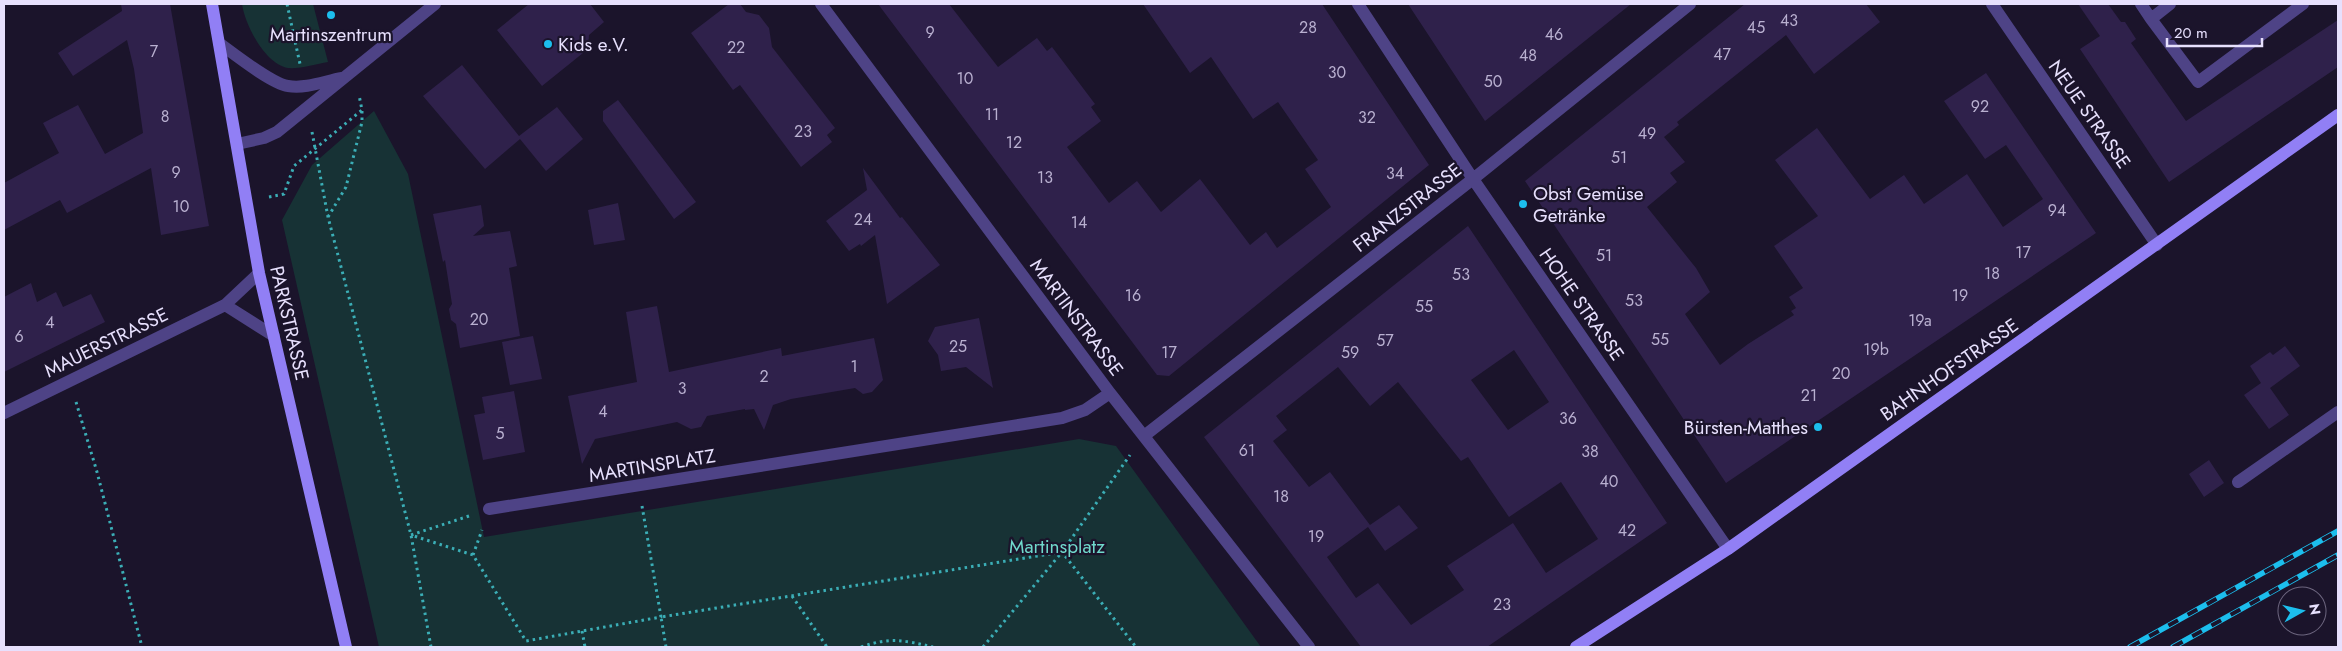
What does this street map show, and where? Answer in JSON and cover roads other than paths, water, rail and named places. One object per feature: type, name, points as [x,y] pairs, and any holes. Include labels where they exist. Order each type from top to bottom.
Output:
[{"type":"main road","name":"PARKSTRASSE","points":[[212,4],[259,273],[346,647]]},
{"type":"main road","name":"BAHNHOFSTRASSE","points":[[1576,647],[1728,549],[2158,245],[2338,115]]},
{"type":"street","points":[[236,144],[264,138],[277,132],[435,4]]},
{"type":"street","name":"MARTINSTRASSE","points":[[821,4],[1110,394],[1309,647]]},
{"type":"street","name":"HOHE STRASSE","points":[[1358,4],[1473,179],[1728,549]]},
{"type":"street","name":"FRANZSTRASSE","points":[[1144,436],[1473,179],[1690,4]]},
{"type":"street","name":"NEUE STRASSE","points":[[1992,4],[2158,245]]},
{"type":"street","points":[[2141,4],[2198,82],[2303,4]]},
{"type":"street","points":[[2151,19],[2170,4]]},
{"type":"street","points":[[219,43],[273,80],[287,86],[304,86],[349,74]]},
{"type":"street","name":"MAUERSTRASSE","points":[[4,413],[225,305],[259,273]]},
{"type":"street","points":[[225,305],[274,336]]},
{"type":"street","name":"MARTINSPLATZ","points":[[489,509],[1062,418],[1085,410],[1110,394]]},
{"type":"street","points":[[2238,482],[2338,412]]},
{"type":"railway","points":[[2130,647],[2338,531]]},
{"type":"railway","points":[[2173,647],[2338,555]]},
{"type":"place","name":"Martinszentrum","points":[[331,15]]},
{"type":"place","name":"Kids e.V.","points":[[548,44]]},
{"type":"place","name":"Obst Gemüse Getränke","points":[[1523,204]]},
{"type":"place","name":"Bürsten-Matthes","points":[[1818,427]]},
{"type":"park label","name":"Martinsplatz","points":[[1057,546]]}]
